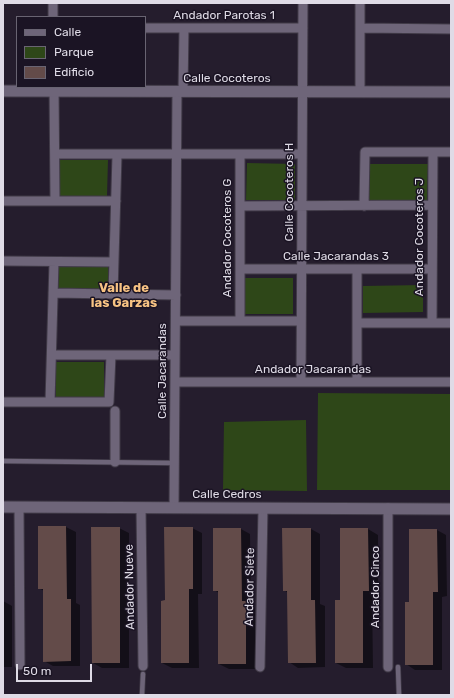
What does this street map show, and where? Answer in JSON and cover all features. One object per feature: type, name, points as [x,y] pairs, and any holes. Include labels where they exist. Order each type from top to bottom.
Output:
[{"type":"street","points":[[53,3],[53,16]]},
{"type":"street","name":"Calle Cocoteros H","points":[[301,382],[303,3]]},
{"type":"street","points":[[360,3],[360,92]]},
{"type":"street","name":"Andador Parotas 1","points":[[146,28],[303,28]]},
{"type":"street","name":"Calle Jacarandas","points":[[174,508],[177,155],[184,28]]},
{"type":"street","points":[[360,28],[451,29]]},
{"type":"street","points":[[54,89],[55,201]]},
{"type":"street","name":"Calle Cocoteros","points":[[3,91],[54,89],[451,92]]},
{"type":"street","points":[[364,206],[365,152],[451,152]]},
{"type":"street","name":"Andador Cocoteros J","points":[[432,323],[433,152]]},
{"type":"street","points":[[55,154],[302,154]]},
{"type":"street","points":[[113,294],[118,154]]},
{"type":"street","name":"Andador Cocoteros G","points":[[240,155],[240,321]]},
{"type":"street","points":[[3,201],[116,201]]},
{"type":"street","points":[[240,206],[432,205]]},
{"type":"street","points":[[3,261],[114,262]]},
{"type":"street","points":[[50,402],[54,262]]},
{"type":"street","name":"Calle Jacarandas 3","points":[[240,269],[432,269]]},
{"type":"street","points":[[356,382],[357,269]]},
{"type":"street","points":[[53,293],[176,295]]},
{"type":"street","points":[[176,321],[301,321]]},
{"type":"street","points":[[357,323],[451,323]]},
{"type":"street","points":[[52,355],[175,354]]},
{"type":"street","points":[[3,402],[109,402],[111,355]]},
{"type":"street","name":"Andador Jacarandas","points":[[175,382],[451,382]]},
{"type":"street","points":[[115,411],[115,462]]},
{"type":"street","name":"Calle Cedros","points":[[3,507],[451,509]]},
{"type":"street","points":[[19,507],[20,665]]},
{"type":"street","name":"Andador Nueve","points":[[141,508],[143,670]]},
{"type":"street","name":"Andador Siete","points":[[260,667],[263,508]]},
{"type":"street","name":"Andador Cinco","points":[[388,508],[388,667]]},
{"type":"lane","points":[[3,461],[175,463]]},
{"type":"lane","points":[[398,667],[399,695]]},
{"type":"lane","points":[[142,695],[143,670]]},
{"type":"green space","points":[[59,160],[108,160],[107,196],[59,196]]},
{"type":"green space","points":[[247,163],[295,164],[295,200],[246,200]]},
{"type":"green space","points":[[367,164],[428,164],[427,200],[367,200]]},
{"type":"green space","points":[[57,266],[108,266],[108,291],[56,290]]},
{"type":"green space","points":[[244,278],[293,278],[293,314],[244,314]]},
{"type":"green space","points":[[423,285],[423,312],[363,313],[363,286]]},
{"type":"green space","points":[[56,362],[104,362],[104,398],[56,398]]},
{"type":"green space","points":[[318,393],[451,394],[451,490],[317,490]]},
{"type":"green space","points":[[306,420],[307,491],[223,490],[224,422]]},
{"type":"building","points":[[38,526],[66,526],[67,599],[71,599],[71,661],[43,662],[43,589],[38,589]]},
{"type":"building","points":[[91,527],[120,527],[120,663],[92,663]]},
{"type":"building","points":[[164,527],[193,527],[193,589],[189,589],[189,663],[161,663],[161,601],[165,600]]},
{"type":"building","points":[[213,528],[241,528],[242,601],[246,601],[246,664],[218,664],[218,591],[213,591]]},
{"type":"building","points":[[282,528],[311,528],[311,600],[315,600],[316,663],[288,663],[287,591],[283,591]]},
{"type":"building","points":[[340,528],[368,528],[369,591],[363,591],[363,663],[335,663],[335,600],[340,600]]},
{"type":"building","points":[[409,529],[437,529],[438,592],[433,592],[433,665],[405,665],[405,602],[409,602]]},
{"type":"district","name":"Valle de las Garzas","points":[[124,296]]}]
